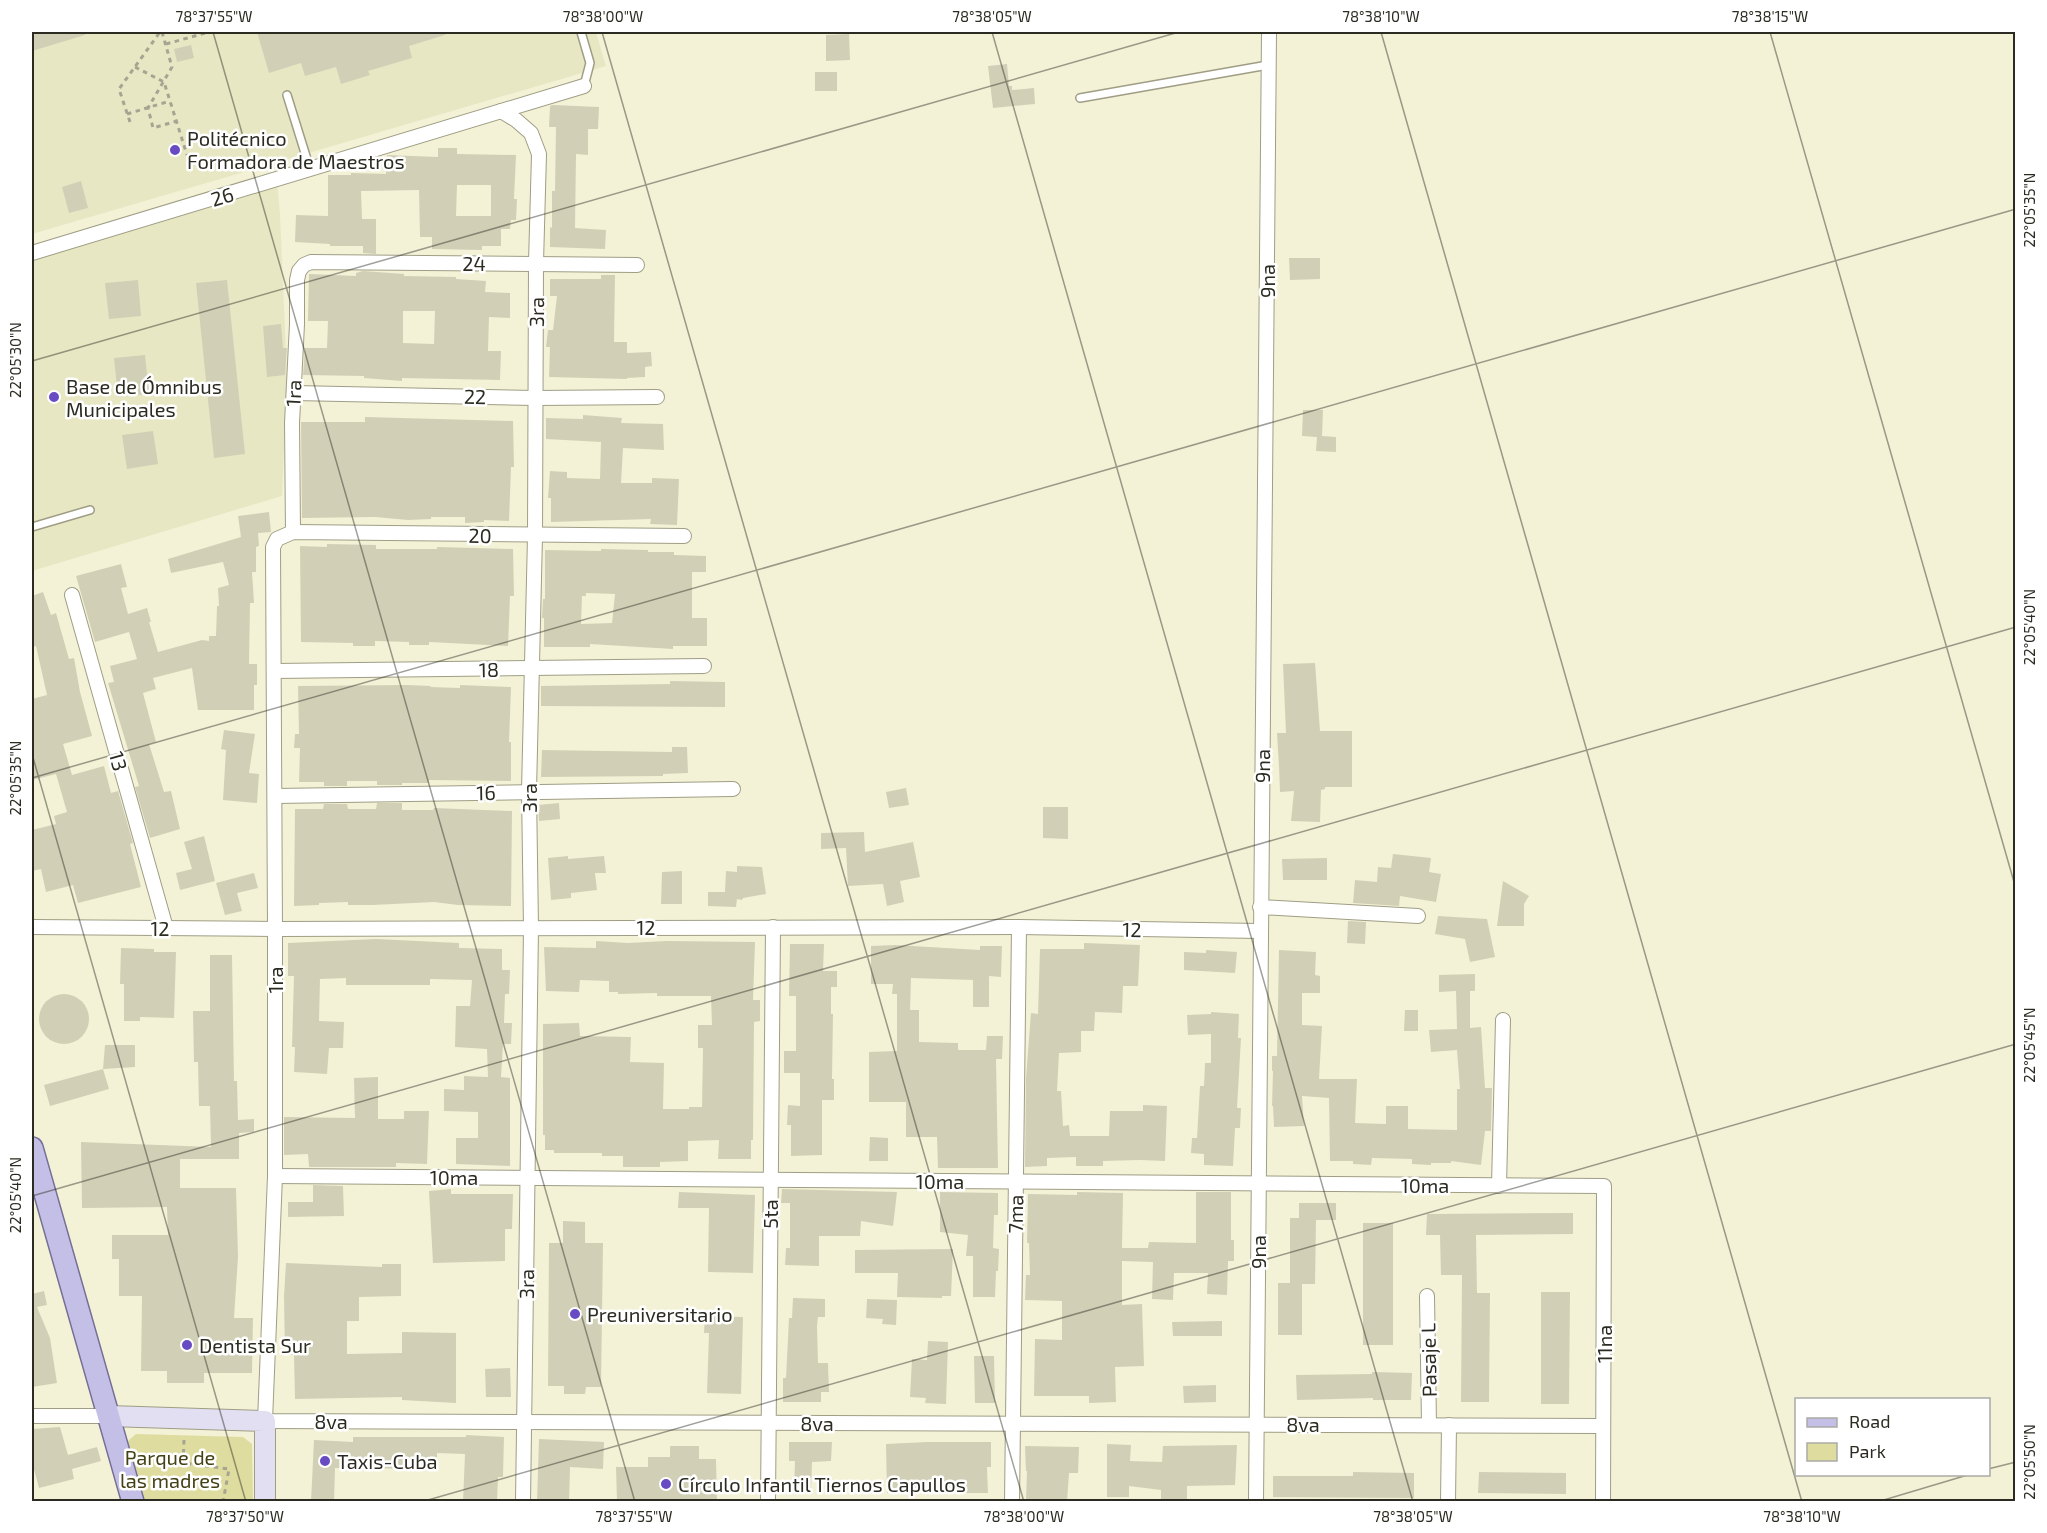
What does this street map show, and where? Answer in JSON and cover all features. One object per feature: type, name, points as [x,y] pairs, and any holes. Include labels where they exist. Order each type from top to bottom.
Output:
[{"type":"main road","points":[[33,1160],[133,1502]]},
{"type":"street","name":"9na","points":[[1256,1502],[1269,32]]},
{"type":"street","name":"26","points":[[32,253],[584,86]]},
{"type":"street","name":"3ra","points":[[501,111],[531,133],[539,154],[536,263],[535,536],[529,791],[531,928],[524,1502]]},
{"type":"street","name":"24","points":[[311,262],[637,266]]},
{"type":"street","name":"1ra","points":[[293,532],[292,423],[297,280],[299,271],[311,262]]},
{"type":"street","name":"22","points":[[294,393],[535,398],[657,397]]},
{"type":"street","name":"20","points":[[276,539],[293,532],[684,536]]},
{"type":"street","name":"1ra","points":[[265,1421],[275,1176],[273,547],[276,539]]},
{"type":"street","name":"13","points":[[72,595],[166,928]]},
{"type":"street","name":"18","points":[[274,671],[704,666]]},
{"type":"street","name":"16","points":[[275,796],[733,789]]},
{"type":"street","points":[[1260,907],[1418,916]]},
{"type":"street","name":"12","points":[[32,927],[276,930],[1019,927],[1260,931]]},
{"type":"street","name":"5ta","points":[[768,1502],[772,927]]},
{"type":"street","name":"7ma","points":[[1012,1502],[1019,927]]},
{"type":"street","points":[[1499,1186],[1503,1020]]},
{"type":"street","name":"10ma","points":[[275,1176],[1604,1186]]},
{"type":"street","name":"11na","points":[[1603,1502],[1604,1186]]},
{"type":"street","name":"Pasaje L","points":[[1428,1296],[1429,1425]]},
{"type":"street","name":"8va","points":[[32,1416],[265,1421],[1603,1426]]},
{"type":"street","points":[[265,1421],[265,1502]]},
{"type":"street","name":"Pasaje L","points":[[1448,1502],[1449,1425]]},
{"type":"lane","points":[[581,32],[591,63],[584,86]]},
{"type":"lane","points":[[1080,98],[1268,65]]},
{"type":"lane","points":[[287,95],[310,169]]},
{"type":"lane","points":[[32,527],[90,510]]},
{"type":"path","points":[[161,32],[172,67],[148,108],[153,128],[177,121]]},
{"type":"path","points":[[130,122],[119,89],[161,32]]},
{"type":"path","points":[[166,44],[209,32]]},
{"type":"path","points":[[135,67],[164,82],[188,154]]},
{"type":"path","points":[[127,114],[170,101]]},
{"type":"path","points":[[184,1440],[183,1463],[229,1469],[223,1502]]},
{"type":"shaded area","name":"Politécnico Formadora de Maestros","points":[[32,32],[596,32],[606,66],[32,234]]},
{"type":"shaded area","name":"Base de Ómnibus Municipales","points":[[277,182],[287,377],[282,496],[32,571],[32,260]]},
{"type":"green space","name":"Parque de las madres","points":[[136,1434],[243,1437],[252,1444],[253,1501],[142,1501],[125,1448]]},
{"type":"building","points":[[32,32],[84,32],[85,35],[32,51]]},
{"type":"building","points":[[257,32],[445,32],[445,35],[409,46],[412,58],[368,71],[370,75],[341,84],[336,67],[305,76],[301,63],[269,73]]},
{"type":"building","points":[[849,34],[850,60],[826,61],[826,35]]},
{"type":"building","points":[[191,45],[194,58],[177,62],[174,49]]},
{"type":"building","points":[[1007,64],[1009,86],[1012,86],[1012,90],[1034,88],[1035,104],[993,108],[988,66]]},
{"type":"building","points":[[815,72],[837,72],[837,91],[815,91]]},
{"type":"building","points":[[550,106],[599,107],[598,129],[588,129],[588,155],[576,154],[575,228],[606,230],[605,249],[550,247],[552,191],[555,191],[556,127],[549,127]]},
{"type":"building","points":[[438,148],[457,148],[457,154],[516,155],[514,199],[517,199],[516,220],[511,220],[510,229],[501,229],[501,246],[482,246],[482,250],[432,249],[432,237],[420,237],[419,190],[361,191],[362,219],[376,219],[376,254],[363,253],[363,246],[330,246],[330,244],[295,242],[296,215],[328,216],[328,175],[386,174],[387,155],[438,157]],"holes":[[[457,185],[491,185],[491,216],[456,216]]]},
{"type":"building","points":[[81,181],[88,208],[69,213],[62,187]]},
{"type":"building","points":[[1289,258],[1320,258],[1320,279],[1290,280]]},
{"type":"building","points":[[363,271],[404,274],[404,276],[456,277],[456,279],[486,281],[485,292],[510,293],[510,318],[489,317],[488,351],[501,351],[500,380],[402,378],[402,381],[364,378],[364,376],[303,375],[305,348],[327,348],[328,321],[308,321],[309,274],[356,276],[356,273]],"holes":[[[403,311],[435,311],[434,344],[403,343]]]},
{"type":"building","points":[[601,275],[615,275],[614,342],[627,342],[627,353],[651,352],[652,366],[645,367],[645,377],[627,379],[549,377],[550,347],[546,347],[548,330],[553,330],[557,296],[550,296],[550,279],[601,279]]},
{"type":"building","points":[[138,280],[141,316],[109,319],[105,283]]},
{"type":"building","points":[[227,280],[245,454],[214,458],[196,283]]},
{"type":"building","points":[[281,324],[283,348],[287,348],[285,375],[267,377],[263,326]]},
{"type":"building","points":[[145,355],[149,394],[118,397],[114,358]]},
{"type":"building","points":[[1303,410],[1323,410],[1322,436],[1336,437],[1336,452],[1316,451],[1317,437],[1302,436]]},
{"type":"building","points":[[583,415],[622,418],[621,423],[663,424],[664,450],[623,448],[621,483],[652,483],[652,478],[679,479],[677,525],[650,524],[651,519],[551,522],[551,498],[548,498],[550,471],[567,472],[567,478],[600,479],[601,442],[546,439],[546,418],[583,419]]},
{"type":"building","points":[[365,417],[513,421],[514,467],[511,467],[509,521],[484,520],[484,522],[465,523],[465,517],[408,520],[375,517],[302,518],[301,422],[365,422]]},
{"type":"building","points":[[153,431],[158,464],[127,469],[122,435]]},
{"type":"building","points":[[269,512],[271,532],[258,533],[256,572],[252,572],[254,603],[250,603],[249,664],[257,664],[254,710],[198,710],[192,668],[153,678],[156,689],[143,693],[156,742],[149,744],[164,792],[171,791],[180,829],[150,838],[135,787],[139,786],[108,683],[114,682],[110,666],[137,659],[129,632],[95,642],[76,576],[121,564],[127,587],[121,588],[128,614],[147,608],[158,652],[202,640],[209,641],[209,636],[216,636],[218,588],[229,585],[223,562],[171,573],[168,559],[241,537],[238,516]]},
{"type":"building","points":[[327,544],[376,545],[376,549],[437,549],[437,547],[513,549],[514,596],[510,596],[508,646],[429,642],[429,645],[409,645],[409,642],[375,641],[375,646],[353,646],[353,643],[301,642],[300,546],[327,547]]},
{"type":"building","points":[[601,549],[648,550],[648,552],[674,552],[674,555],[706,556],[706,572],[692,572],[692,618],[707,618],[707,646],[673,646],[673,649],[590,644],[590,647],[544,647],[544,618],[542,618],[543,599],[545,599],[545,550],[601,551]],"holes":[[[586,593],[615,594],[612,623],[581,624],[582,596],[586,596]]]},
{"type":"building","points":[[43,592],[51,615],[56,613],[69,659],[74,658],[92,736],[63,744],[72,775],[104,766],[111,793],[118,791],[133,843],[130,844],[141,887],[78,903],[73,885],[46,892],[41,869],[32,871],[32,830],[56,824],[54,816],[67,812],[56,774],[32,780],[32,699],[47,695],[36,646],[32,647],[32,596]]},
{"type":"building","points":[[1315,663],[1320,731],[1352,731],[1352,787],[1325,787],[1321,790],[1320,822],[1291,821],[1294,791],[1280,792],[1277,733],[1286,733],[1283,664]]},
{"type":"building","points":[[670,681],[725,682],[725,707],[541,706],[541,686],[670,684]]},
{"type":"building","points":[[407,685],[460,688],[460,685],[511,687],[509,742],[511,742],[511,781],[429,780],[429,783],[377,785],[377,781],[347,781],[347,786],[324,786],[324,782],[299,782],[300,748],[294,748],[295,734],[299,734],[298,686]]},
{"type":"building","points":[[224,730],[255,734],[249,773],[259,774],[257,803],[223,800],[226,750],[221,749]]},
{"type":"building","points":[[672,747],[687,747],[688,773],[663,774],[663,776],[541,777],[542,750],[672,752]]},
{"type":"building","points":[[906,788],[909,805],[889,808],[886,792]]},
{"type":"building","points":[[377,803],[402,803],[402,810],[433,810],[434,808],[512,811],[511,906],[434,902],[348,905],[348,902],[294,906],[295,809],[323,809],[324,804],[347,804],[348,809],[376,809]]},
{"type":"building","points":[[559,803],[560,819],[539,821],[538,805]]},
{"type":"building","points":[[1043,807],[1068,807],[1068,839],[1043,838]]},
{"type":"building","points":[[864,832],[865,852],[913,842],[920,877],[900,881],[904,902],[887,906],[883,884],[848,886],[846,848],[821,849],[821,833]]},
{"type":"building","points":[[204,836],[215,881],[180,890],[176,873],[192,869],[184,842]]},
{"type":"building","points":[[1393,854],[1431,858],[1429,872],[1441,874],[1436,902],[1400,896],[1399,906],[1353,903],[1355,880],[1377,882],[1378,867],[1391,868]]},
{"type":"building","points":[[568,856],[568,859],[604,856],[606,873],[595,873],[597,890],[571,893],[571,898],[551,900],[548,858]]},
{"type":"building","points":[[1327,858],[1327,880],[1283,880],[1282,859]]},
{"type":"building","points":[[737,866],[762,867],[766,894],[742,900],[737,899],[736,907],[708,906],[708,892],[725,892],[726,871],[737,872]]},
{"type":"building","points":[[682,871],[682,904],[661,904],[662,872]]},
{"type":"building","points":[[254,873],[258,888],[237,893],[242,911],[225,915],[216,883]]},
{"type":"building","points":[[1503,881],[1529,896],[1524,904],[1524,926],[1497,926]]},
{"type":"building","points":[[1438,916],[1487,919],[1495,957],[1470,962],[1465,939],[1435,934]]},
{"type":"building","points":[[1348,921],[1366,922],[1365,944],[1347,943]]},
{"type":"building","points":[[376,939],[459,943],[459,948],[502,949],[502,970],[510,970],[509,994],[505,994],[504,1023],[512,1023],[511,1044],[503,1044],[501,1077],[510,1078],[510,1166],[456,1164],[456,1138],[478,1138],[478,1112],[444,1111],[444,1089],[464,1090],[464,1076],[488,1077],[487,1049],[455,1047],[456,1006],[470,1006],[472,980],[430,979],[430,985],[346,985],[346,978],[320,979],[319,1021],[344,1022],[343,1048],[329,1048],[327,1074],[294,1072],[295,1047],[292,1047],[294,976],[288,976],[288,943]]},
{"type":"building","points":[[596,941],[755,942],[753,1000],[760,1000],[760,1021],[754,1022],[751,1159],[718,1159],[719,1140],[688,1141],[688,1161],[660,1162],[660,1167],[623,1167],[623,1156],[602,1156],[602,1153],[554,1153],[554,1150],[545,1150],[543,1024],[579,1023],[580,1036],[631,1037],[630,1062],[664,1063],[663,1109],[702,1107],[703,1048],[698,1048],[698,1025],[712,1025],[711,996],[657,996],[657,993],[618,994],[618,992],[609,992],[609,981],[580,980],[579,992],[546,991],[544,947],[596,948]]},
{"type":"building","points":[[1084,943],[1140,945],[1138,986],[1123,986],[1122,1013],[1095,1012],[1094,1031],[1081,1031],[1081,1052],[1059,1053],[1057,1091],[1061,1091],[1063,1126],[1069,1125],[1070,1136],[1109,1136],[1110,1111],[1143,1111],[1143,1105],[1167,1106],[1165,1161],[1103,1161],[1103,1166],[1076,1166],[1076,1157],[1047,1158],[1047,1166],[1025,1167],[1026,1078],[1031,1013],[1038,1014],[1040,949],[1084,949]]},
{"type":"building","points":[[790,944],[824,944],[823,971],[837,971],[837,987],[831,987],[834,1100],[822,1100],[822,1155],[791,1156],[791,1125],[787,1125],[788,1105],[800,1106],[800,1073],[784,1073],[784,1051],[796,1051],[796,996],[789,996]]},
{"type":"building","points":[[895,945],[980,950],[980,946],[1002,946],[1001,977],[989,976],[989,1007],[973,1007],[973,980],[911,978],[910,1010],[919,1010],[919,1042],[958,1043],[958,1050],[986,1050],[987,1036],[1003,1036],[1002,1059],[996,1059],[998,1168],[938,1168],[937,1137],[906,1137],[906,1102],[869,1102],[869,1052],[897,1051],[897,994],[892,994],[893,984],[871,984],[871,946]]},
{"type":"building","points":[[121,948],[176,952],[174,1018],[140,1017],[140,1021],[124,1021],[124,984],[120,984]]},
{"type":"building","points":[[1206,950],[1237,952],[1235,973],[1184,970],[1184,952],[1206,953]]},
{"type":"building","points":[[1279,950],[1316,952],[1315,975],[1320,976],[1320,993],[1302,993],[1302,1025],[1322,1026],[1319,1079],[1357,1079],[1355,1123],[1386,1124],[1386,1106],[1408,1106],[1408,1129],[1457,1130],[1457,1089],[1460,1089],[1457,1050],[1431,1052],[1429,1030],[1457,1029],[1456,991],[1439,992],[1439,975],[1475,974],[1475,991],[1470,991],[1470,1028],[1481,1027],[1485,1088],[1492,1088],[1491,1131],[1485,1131],[1481,1165],[1451,1161],[1451,1163],[1431,1163],[1431,1165],[1412,1164],[1412,1159],[1372,1158],[1371,1165],[1353,1164],[1353,1161],[1330,1161],[1329,1098],[1302,1096],[1304,1126],[1274,1127],[1272,1056],[1277,1056]]},
{"type":"building","points":[[210,955],[232,955],[234,1081],[237,1081],[238,1120],[254,1119],[254,1132],[239,1133],[239,1159],[180,1159],[180,1188],[236,1188],[238,1257],[234,1318],[253,1318],[252,1373],[204,1373],[204,1383],[167,1383],[167,1371],[141,1371],[142,1296],[119,1296],[119,1259],[112,1259],[112,1235],[168,1235],[167,1207],[82,1208],[81,1142],[211,1147],[210,1106],[199,1106],[198,1062],[194,1062],[193,1011],[210,1011]]},
{"type":"building","points":[[64,994],[73,996],[84,1005],[89,1019],[87,1028],[78,1039],[64,1044],[55,1042],[44,1033],[39,1019],[41,1010],[50,999]]},
{"type":"building","points":[[1405,1010],[1418,1010],[1418,1031],[1404,1031]]},
{"type":"building","points":[[1211,1012],[1239,1014],[1238,1038],[1241,1038],[1237,1108],[1241,1108],[1240,1128],[1235,1128],[1233,1166],[1204,1165],[1204,1154],[1191,1153],[1192,1138],[1197,1138],[1200,1086],[1204,1086],[1205,1063],[1211,1063],[1211,1034],[1188,1035],[1187,1015],[1211,1014]]},
{"type":"building","points":[[105,1045],[135,1045],[135,1067],[103,1069]]},
{"type":"building","points":[[103,1069],[109,1089],[50,1106],[44,1085]]},
{"type":"building","points":[[378,1077],[378,1119],[404,1119],[404,1111],[429,1111],[427,1164],[396,1163],[396,1167],[309,1167],[308,1154],[284,1155],[284,1117],[355,1118],[354,1078]]},
{"type":"building","points":[[870,1137],[888,1138],[888,1161],[869,1161]]},
{"type":"building","points":[[313,1185],[343,1186],[344,1216],[288,1217],[288,1202],[313,1202]]},
{"type":"building","points":[[451,1189],[451,1194],[513,1194],[512,1229],[505,1229],[505,1261],[433,1263],[429,1191]]},
{"type":"building","points":[[782,1189],[897,1192],[893,1226],[861,1221],[860,1236],[819,1236],[819,1266],[785,1265],[786,1248],[790,1248],[790,1203],[781,1203]]},
{"type":"building","points":[[679,1192],[755,1195],[753,1273],[708,1272],[709,1208],[678,1208]]},
{"type":"building","points":[[940,1192],[998,1193],[998,1215],[994,1215],[993,1248],[999,1249],[995,1297],[973,1297],[973,1256],[966,1256],[968,1235],[940,1232]]},
{"type":"building","points":[[1077,1192],[1123,1193],[1122,1248],[1148,1248],[1149,1242],[1196,1243],[1196,1192],[1231,1192],[1231,1240],[1234,1240],[1234,1261],[1228,1261],[1227,1295],[1207,1294],[1208,1273],[1174,1273],[1173,1300],[1152,1299],[1153,1262],[1122,1261],[1122,1305],[1142,1304],[1144,1366],[1115,1367],[1116,1402],[1089,1403],[1089,1396],[1034,1396],[1035,1339],[1062,1340],[1062,1301],[1025,1300],[1026,1275],[1030,1275],[1029,1243],[1027,1243],[1028,1194],[1077,1195]]},
{"type":"building","points":[[1299,1203],[1336,1203],[1336,1220],[1316,1220],[1315,1284],[1302,1284],[1302,1335],[1278,1335],[1278,1283],[1290,1283],[1290,1218],[1299,1218]]},
{"type":"building","points":[[1573,1213],[1573,1234],[1476,1235],[1477,1293],[1490,1293],[1489,1402],[1461,1402],[1462,1275],[1441,1275],[1440,1235],[1426,1235],[1427,1214]]},
{"type":"building","name":"Preuniversitario","points":[[563,1221],[585,1222],[585,1243],[603,1243],[601,1387],[586,1387],[585,1394],[564,1394],[564,1386],[548,1386],[549,1243],[563,1243]]},
{"type":"building","points":[[1363,1223],[1393,1223],[1393,1345],[1363,1345]]},
{"type":"building","points":[[953,1249],[951,1296],[942,1296],[942,1298],[897,1297],[898,1273],[855,1273],[855,1250]]},
{"type":"building","points":[[286,1263],[382,1267],[382,1264],[401,1264],[401,1296],[359,1297],[359,1321],[347,1321],[347,1354],[402,1353],[402,1332],[456,1333],[456,1403],[402,1400],[402,1397],[295,1399],[294,1355],[285,1355]]},
{"type":"building","points":[[44,1291],[47,1305],[37,1307],[50,1338],[57,1383],[32,1387],[32,1294]]},
{"type":"building","points":[[1541,1292],[1570,1292],[1569,1404],[1541,1404]]},
{"type":"building","points":[[793,1298],[825,1299],[825,1317],[818,1317],[817,1326],[818,1363],[828,1363],[829,1392],[821,1392],[821,1402],[783,1402],[783,1378],[786,1378],[789,1318],[792,1318]]},
{"type":"building","points":[[867,1299],[897,1300],[896,1325],[882,1324],[883,1319],[866,1318]]},
{"type":"building","points":[[705,1316],[743,1317],[741,1394],[707,1393],[709,1333],[704,1333]]},
{"type":"building","points":[[1222,1321],[1222,1336],[1173,1336],[1172,1322]]},
{"type":"building","points":[[928,1341],[948,1342],[946,1404],[925,1403],[926,1398],[910,1397],[912,1359],[927,1360]]},
{"type":"building","points":[[974,1356],[994,1356],[995,1403],[975,1403]]},
{"type":"building","points":[[510,1368],[511,1397],[486,1397],[485,1369]]},
{"type":"building","points":[[1372,1372],[1412,1373],[1411,1400],[1373,1400],[1373,1398],[1297,1400],[1296,1375],[1372,1374]]},
{"type":"building","points":[[1216,1385],[1216,1402],[1184,1403],[1183,1386]]},
{"type":"building","points":[[60,1427],[68,1455],[97,1447],[101,1461],[72,1469],[74,1479],[39,1488],[32,1462],[32,1429]]},
{"type":"building","points":[[466,1435],[504,1437],[503,1477],[498,1477],[497,1502],[463,1502],[465,1454],[437,1453],[437,1469],[335,1468],[334,1502],[311,1502],[314,1440],[353,1442],[353,1437],[466,1437]]},
{"type":"building","points":[[539,1439],[604,1442],[603,1469],[570,1467],[569,1502],[537,1502]]},
{"type":"building","points":[[789,1442],[832,1442],[831,1461],[812,1462],[811,1489],[794,1488],[795,1461],[789,1461]]},
{"type":"building","points":[[991,1442],[991,1467],[987,1467],[988,1493],[887,1493],[886,1444]]},
{"type":"building","points":[[1107,1444],[1131,1445],[1130,1461],[1162,1462],[1163,1446],[1237,1445],[1235,1485],[1187,1486],[1187,1502],[1161,1502],[1161,1490],[1129,1486],[1129,1497],[1107,1497]]},
{"type":"building","name":"Círculo Infantil Tiernos Capullos","points":[[670,1446],[699,1446],[699,1459],[716,1459],[717,1502],[617,1502],[616,1467],[648,1467],[648,1457],[670,1457]]},
{"type":"building","points":[[1025,1446],[1079,1447],[1078,1473],[1069,1473],[1067,1502],[1026,1501]]},
{"type":"building","points":[[1353,1472],[1414,1473],[1414,1498],[1273,1497],[1273,1476],[1353,1476]]},
{"type":"building","points":[[1479,1472],[1566,1473],[1566,1494],[1478,1493]]},
{"type":"place","name":"Politécnico Formadora de Maestros","points":[[175,150]]},
{"type":"place","name":"Base de Ómnibus Municipales","points":[[54,397]]},
{"type":"place","name":"Preuniversitario","points":[[575,1314]]},
{"type":"place","name":"Dentista Sur","points":[[187,1345]]},
{"type":"place","name":"Taxis-Cuba","points":[[325,1461]]},
{"type":"place","name":"Círculo Infantil Tiernos Capullos","points":[[666,1484]]}]
